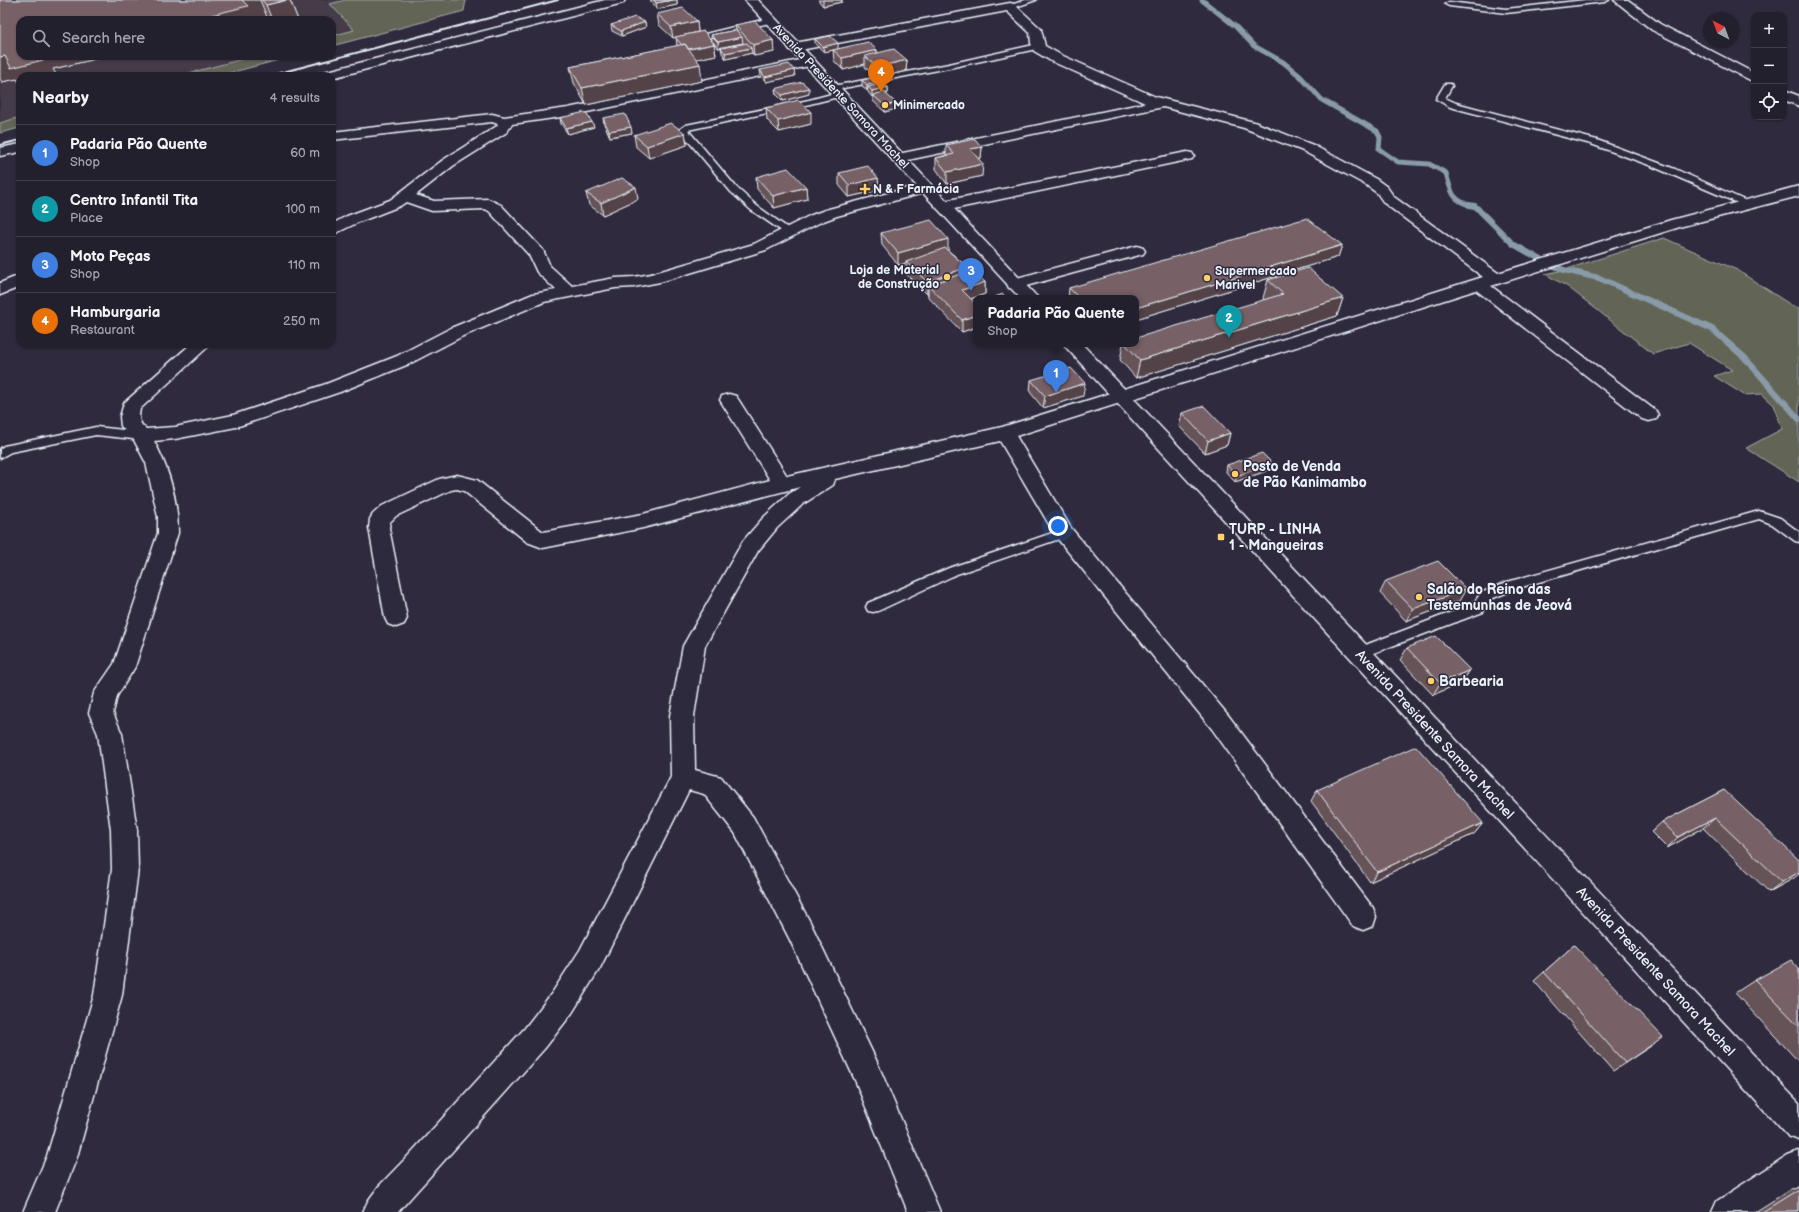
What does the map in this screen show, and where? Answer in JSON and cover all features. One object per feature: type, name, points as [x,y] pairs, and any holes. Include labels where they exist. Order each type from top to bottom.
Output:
[{"type":"street","points":[[336,73],[620,0]]},
{"type":"street","name":"Avenida Presidente Samora Machel","points":[[751,0],[1026,295]]},
{"type":"street","points":[[1620,0],[1656,27],[1751,76]]},
{"type":"street","points":[[795,47],[1010,8],[1036,32],[1038,46],[1056,58],[1163,103],[1249,125],[1308,148],[1338,164],[1382,190],[1388,200],[1496,279]]},
{"type":"street","points":[[336,136],[492,118],[504,121],[620,102],[809,62]]},
{"type":"street","points":[[1787,96],[1799,102]]},
{"type":"street","points":[[898,158],[1163,103]]},
{"type":"street","points":[[336,228],[386,207],[405,196],[448,164],[502,128],[505,125],[504,121]]},
{"type":"street","points":[[0,152],[16,149]]},
{"type":"street","points":[[944,206],[1187,156]]},
{"type":"street","points":[[142,436],[175,433],[236,421],[333,388],[403,360],[457,332],[539,298],[615,283],[634,282],[654,278],[760,247],[815,219],[831,213],[926,188]]},
{"type":"street","points":[[396,618],[379,528],[380,519],[389,511],[446,484],[457,482],[470,485],[534,537],[544,540],[643,521],[782,484],[836,473],[1005,433],[1122,398],[1478,284],[1677,223],[1799,191]]},
{"type":"street","points":[[405,196],[432,206],[488,204],[495,208],[537,253],[543,268],[568,292]]},
{"type":"street","points":[[1016,284],[1137,251]]},
{"type":"street","points":[[0,290],[16,282]]},
{"type":"street","points":[[1478,284],[1649,415]]},
{"type":"street","name":"Avenida Presidente Samora Machel","points":[[1075,347],[1360,653],[1796,1115]]},
{"type":"street","points":[[39,1212],[62,1157],[108,995],[125,869],[124,830],[110,734],[101,713],[106,693],[124,667],[168,533],[168,517],[156,462],[142,436],[131,426],[129,417],[131,407],[197,348]]},
{"type":"street","points":[[729,400],[782,484]]},
{"type":"street","points":[[1005,433],[1064,533],[1220,722],[1363,917]]},
{"type":"street","points":[[379,1212],[390,1197],[420,1166],[535,1038],[562,1003],[590,959],[684,778],[682,716],[694,646],[750,546],[770,523],[796,499],[836,473]]},
{"type":"street","points":[[684,778],[712,785],[744,825],[800,931],[867,1072],[924,1212]]},
{"type":"street","points":[[1728,1212],[1799,1166]]},
{"type":"lane","points":[[1010,8],[1032,0]]},
{"type":"lane","points":[[1449,4],[1506,11],[1605,0]]},
{"type":"lane","points":[[687,41],[770,20]]},
{"type":"lane","points":[[789,233],[754,208],[734,190],[683,130],[686,128],[802,104],[836,91],[1038,46]]},
{"type":"lane","points":[[1448,86],[1440,99],[1453,106],[1549,128],[1595,142],[1688,177],[1748,204]]},
{"type":"lane","points":[[0,454],[8,449],[96,431],[142,436]]},
{"type":"lane","points":[[1360,653],[1478,608],[1486,596],[1512,585],[1759,515],[1776,521],[1799,538]]},
{"type":"lane","points":[[873,607],[953,571],[1064,533]]},
{"type":"shaded area","points":[[0,0],[466,0],[464,11],[336,45],[336,16],[16,16],[16,60],[279,60],[233,72],[16,72],[16,129],[0,133]]},
{"type":"green space","points":[[345,0],[466,0],[464,11],[336,45],[336,35],[354,30],[330,4]]},
{"type":"green space","points":[[239,60],[279,60],[233,72],[193,72]]},
{"type":"green space","points":[[16,118],[16,129],[0,133],[0,123]]},
{"type":"green space","points":[[1664,238],[1737,270],[1791,305],[1799,308],[1799,482],[1746,448],[1782,429],[1774,405],[1762,394],[1744,395],[1714,376],[1732,370],[1689,343],[1653,354],[1568,287],[1545,274],[1564,270]]},
{"type":"building","points":[[0,0],[242,0],[248,6],[207,16],[16,16],[16,60],[43,60],[11,68],[5,56],[0,57]]},
{"type":"building","points":[[262,0],[287,0],[266,5]]},
{"type":"building","points":[[654,0],[673,0],[656,3]]},
{"type":"building","points":[[683,8],[697,21],[671,27],[657,14]]},
{"type":"building","points":[[635,17],[645,22],[621,31],[611,25]]},
{"type":"building","points":[[755,21],[773,40],[753,45],[735,25]]},
{"type":"building","points":[[736,30],[742,37],[718,42],[711,35]]},
{"type":"building","points":[[704,31],[714,44],[688,49],[685,44],[682,45],[675,37]]},
{"type":"building","points":[[830,36],[838,43],[823,47],[815,39]]},
{"type":"building","points":[[868,42],[877,50],[842,58],[833,50]]},
{"type":"building","points":[[747,43],[751,48],[725,53],[721,48]]},
{"type":"building","points":[[685,44],[700,64],[582,88],[570,67]]},
{"type":"building","points":[[894,49],[907,60],[877,67],[865,56]]},
{"type":"building","points":[[789,64],[794,70],[765,77],[760,70]]},
{"type":"building","points":[[877,77],[882,82],[867,85],[862,80]]},
{"type":"building","points":[[802,82],[809,88],[782,95],[775,89]]},
{"type":"building","points":[[883,83],[888,87],[872,91],[868,87]]},
{"type":"building","points":[[884,92],[896,103],[885,106],[873,95]]},
{"type":"building","points":[[799,100],[811,112],[778,121],[766,108]]},
{"type":"building","points":[[585,112],[592,122],[566,128],[560,118]]},
{"type":"building","points":[[625,114],[631,127],[609,131],[603,118]]},
{"type":"building","points":[[671,123],[685,133],[647,146],[634,135]]},
{"type":"building","points":[[975,139],[982,147],[970,149],[983,164],[947,172],[936,158],[954,154],[946,145]]},
{"type":"building","points":[[868,166],[878,178],[849,185],[839,173]]},
{"type":"building","points":[[788,168],[806,187],[773,196],[756,177]]},
{"type":"building","points":[[622,178],[636,187],[601,203],[586,193]]},
{"type":"building","name":"Supermercado Marivel","points":[[1307,218],[1342,245],[1139,307],[1139,295],[1076,295],[1069,288]]},
{"type":"building","points":[[931,220],[948,239],[898,253],[881,233]]},
{"type":"building","points":[[945,248],[967,267],[927,282],[906,262]]},
{"type":"building","points":[[1308,268],[1343,298],[1140,360],[1128,347],[1139,347],[1139,337],[1283,294],[1268,280]]},
{"type":"building","points":[[973,270],[985,282],[962,290],[973,301],[973,316],[962,320],[928,285]]},
{"type":"building","points":[[1071,368],[1085,383],[1045,396],[1031,380]]},
{"type":"building","points":[[1204,406],[1230,433],[1208,441],[1182,413]]},
{"type":"building","points":[[1262,453],[1272,463],[1237,476],[1227,465]]},
{"type":"building","points":[[1438,561],[1466,589],[1413,609],[1386,581]]},
{"type":"building","points":[[1436,636],[1470,670],[1440,683],[1407,648]]},
{"type":"building","points":[[1416,746],[1483,823],[1377,872],[1317,790]]},
{"type":"building","points":[[1724,790],[1799,860],[1799,872],[1782,882],[1715,818],[1678,837],[1662,822]]},
{"type":"building","points":[[1574,945],[1663,1037],[1625,1063],[1544,972]]},
{"type":"building","points":[[1791,960],[1799,969],[1799,1026],[1755,980]]},
{"type":"building","points":[[1799,1189],[1799,1212],[1762,1212]]},
{"type":"waterway","points":[[1202,0],[1235,26],[1254,46],[1283,62],[1300,76],[1322,100],[1377,131],[1380,137],[1379,149],[1398,162],[1429,164],[1446,173],[1449,185],[1454,195],[1461,201],[1470,205]]},
{"type":"waterway","points":[[1470,205],[1475,206],[1513,244],[1547,263],[1564,270],[1599,278],[1712,329],[1744,357],[1799,419]]},
{"type":"railway","points":[[336,58],[558,0]]},
{"type":"railway","points":[[283,72],[329,60]]},
{"type":"railway","points":[[0,145],[16,141]]},
{"type":"place","name":"Hamburgaria","points":[[881,92]]},
{"type":"place","name":"Minimercado","points":[[885,105]]},
{"type":"place","name":"N & F Farmácia","points":[[865,189]]},
{"type":"place","name":"Loja de Material de Construção","points":[[947,277]]},
{"type":"place","name":"Supermercado Marivel","points":[[1207,278]]},
{"type":"place","name":"Moto Peças","points":[[971,291]]},
{"type":"place","name":"Centro Infantil Tita","points":[[1229,338]]},
{"type":"place","name":"Padaria Pão Quente","points":[[1056,393]]},
{"type":"place","name":"Posto de Venda de Pão Kanimambo","points":[[1235,474]]},
{"type":"place","name":"TURP - LINHA 1 - Mangueiras","points":[[1221,537]]},
{"type":"place","name":"Salão do Reino das Testemunhas de Jeová","points":[[1419,597]]},
{"type":"place","name":"Barbearia","points":[[1431,681]]}]
